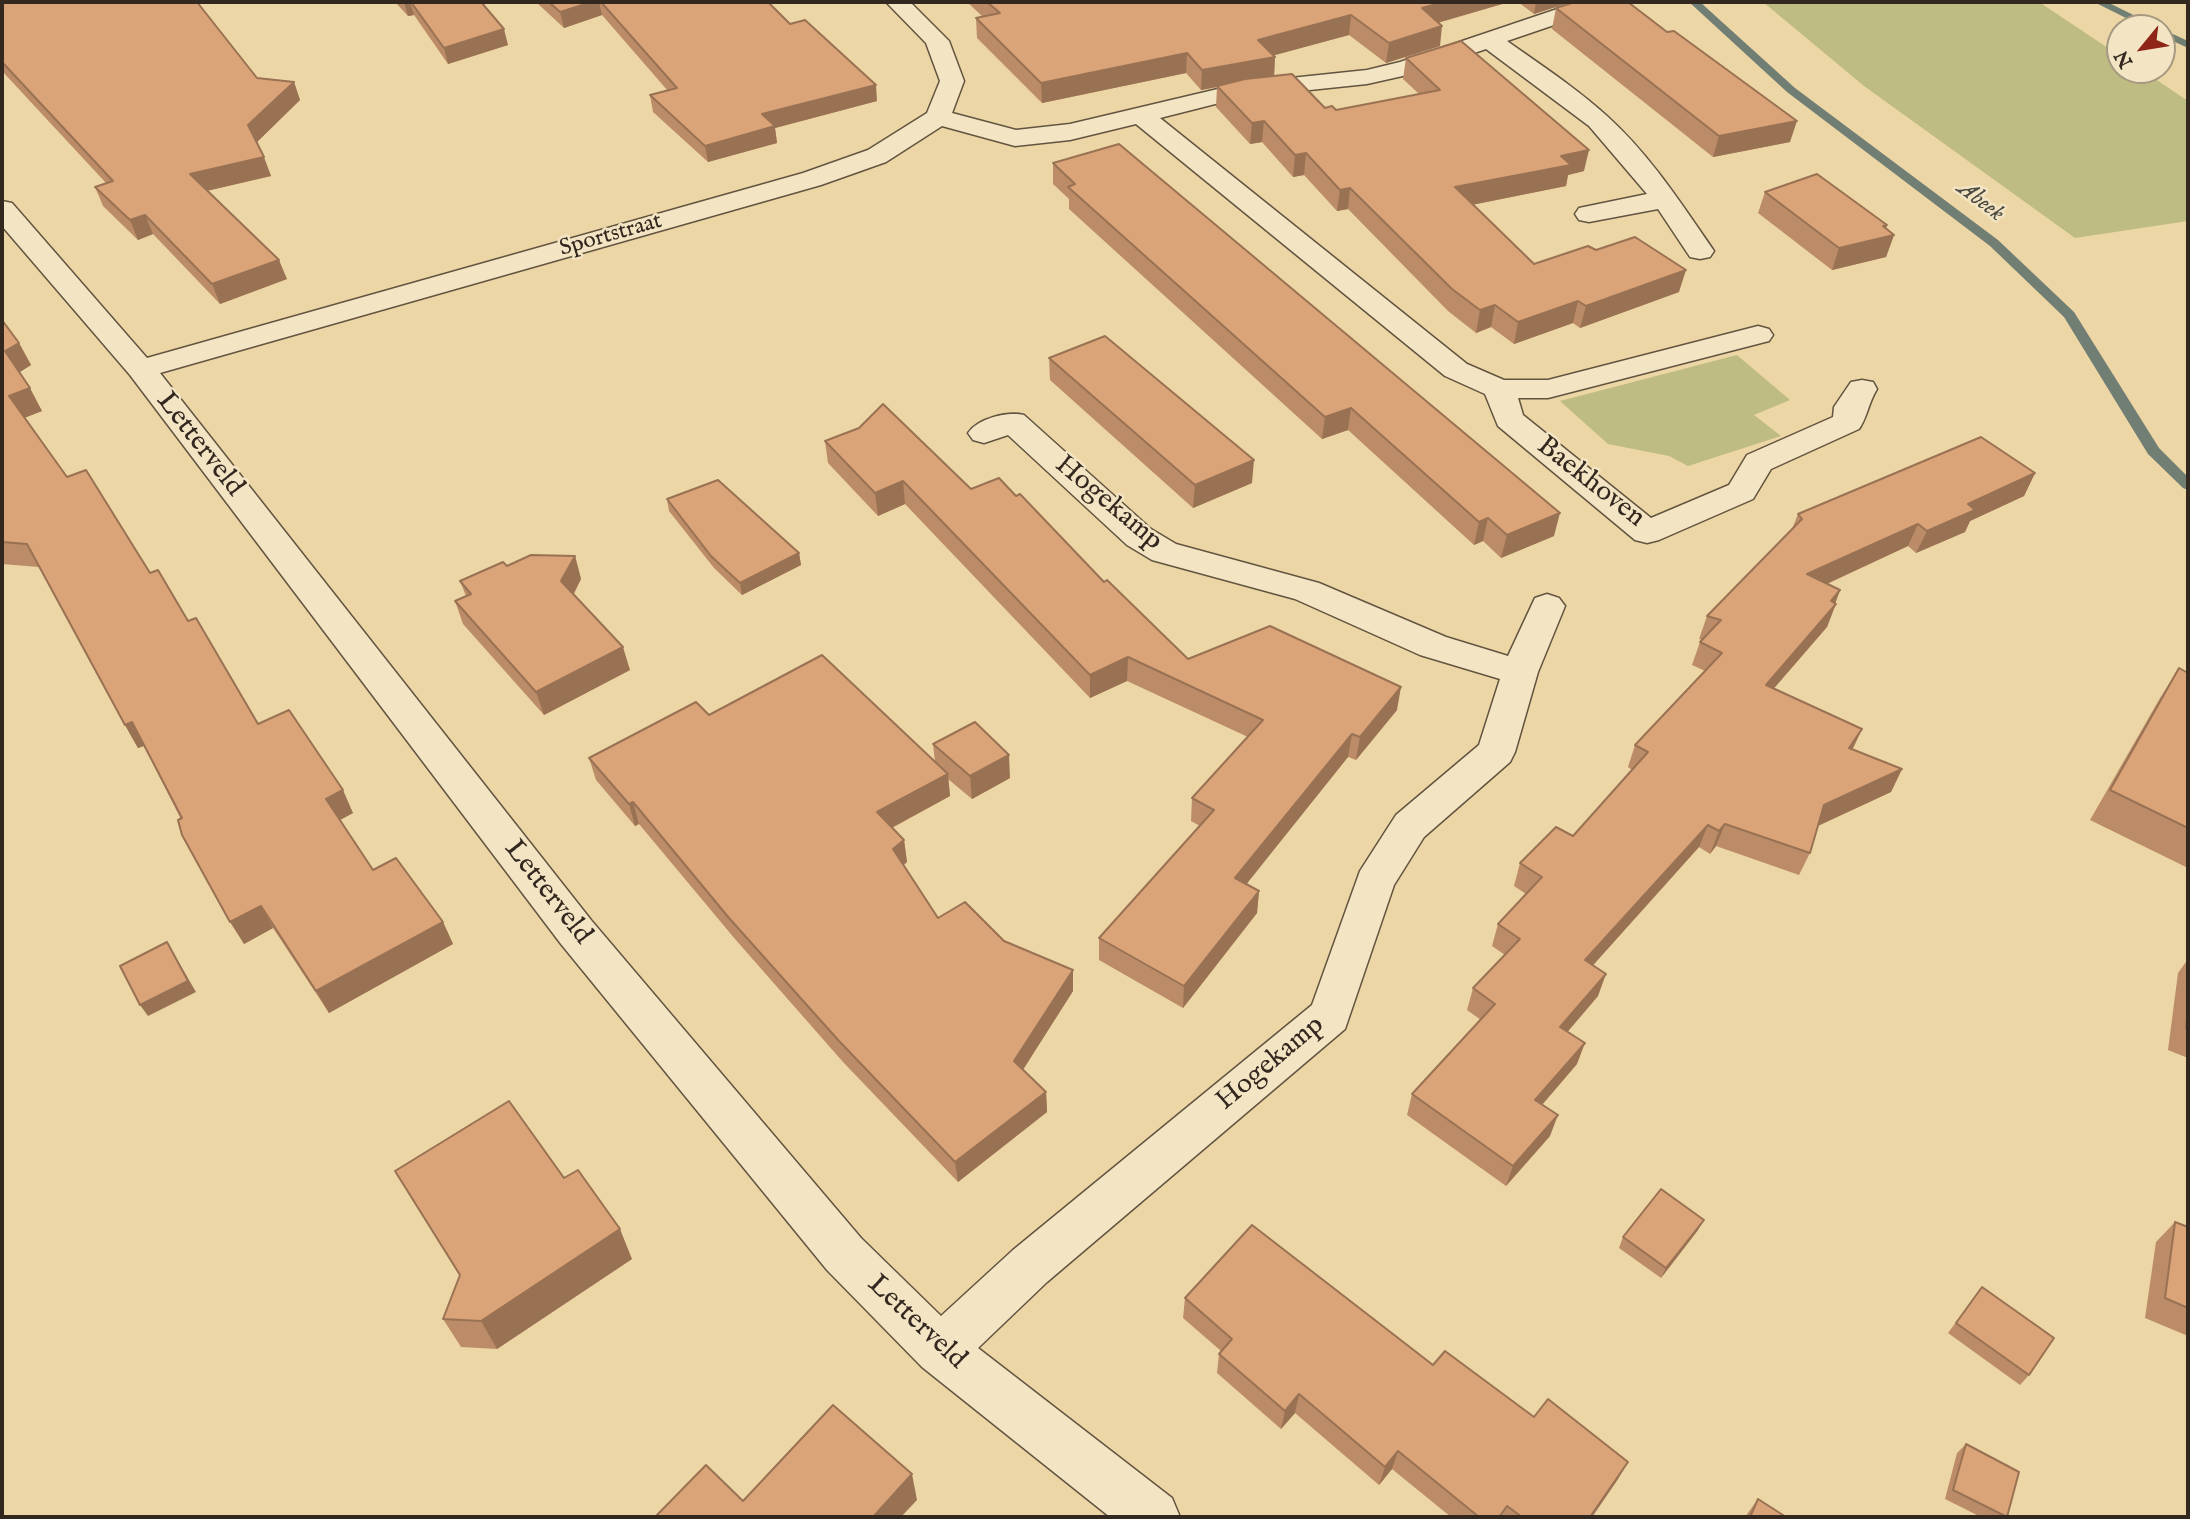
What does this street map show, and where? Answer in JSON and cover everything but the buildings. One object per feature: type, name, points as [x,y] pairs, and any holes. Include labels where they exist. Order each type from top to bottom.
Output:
[{"type":"street","points":[[897,2],[937,41],[952,81],[938,117],[1015,138],[1070,132],[1243,90],[1367,77],[1491,41],[1599,2]]},
{"type":"street","points":[[1491,41],[1549,82],[1597,121],[1635,160],[1700,251]]},
{"type":"street","name":"Baekhoven","points":[[1141,115],[1457,370],[1499,389],[1548,389],[1758,335]]},
{"type":"street","name":"Sportstraat","points":[[141,369],[812,179],[877,156],[938,117]]},
{"type":"street","points":[[1589,214],[1665,199]]},
{"type":"street","name":"Letterveld","points":[[2,209],[141,369],[576,932],[844,1254],[940,1350],[1153,1517]]},
{"type":"street","name":"Baekhoven","points":[[1499,389],[1509,419],[1647,532],[1741,492],[1758,462],[1848,422],[1850,407],[1862,389]]},
{"type":"street","name":"Hogekamp","points":[[984,433],[1013,422],[1139,537],[1164,552],[1307,591],[1433,646],[1520,672]]},
{"type":"street","name":"Hogekamp","points":[[940,1350],[1030,1266],[1330,1016],[1375,882],[1410,826],[1496,752],[1520,672],[1547,606]]},
{"type":"shaded area","points":[[1763,2],[2039,2],[2106,47],[2106,84],[2163,84],[2188,101],[2188,221],[2075,238],[1864,86]]},
{"type":"shaded area","points":[[1737,355],[1790,400],[1754,415],[1781,436],[1688,466],[1669,456],[1608,444],[1560,401]]},
{"type":"waterway","name":"Abeek","points":[[1694,2],[1791,90],[1994,243],[2069,315],[2153,451],[2188,485]]},
{"type":"waterway","points":[[2099,2],[2125,14]]},
{"type":"waterway","points":[[2176,39],[2188,45]]}]
